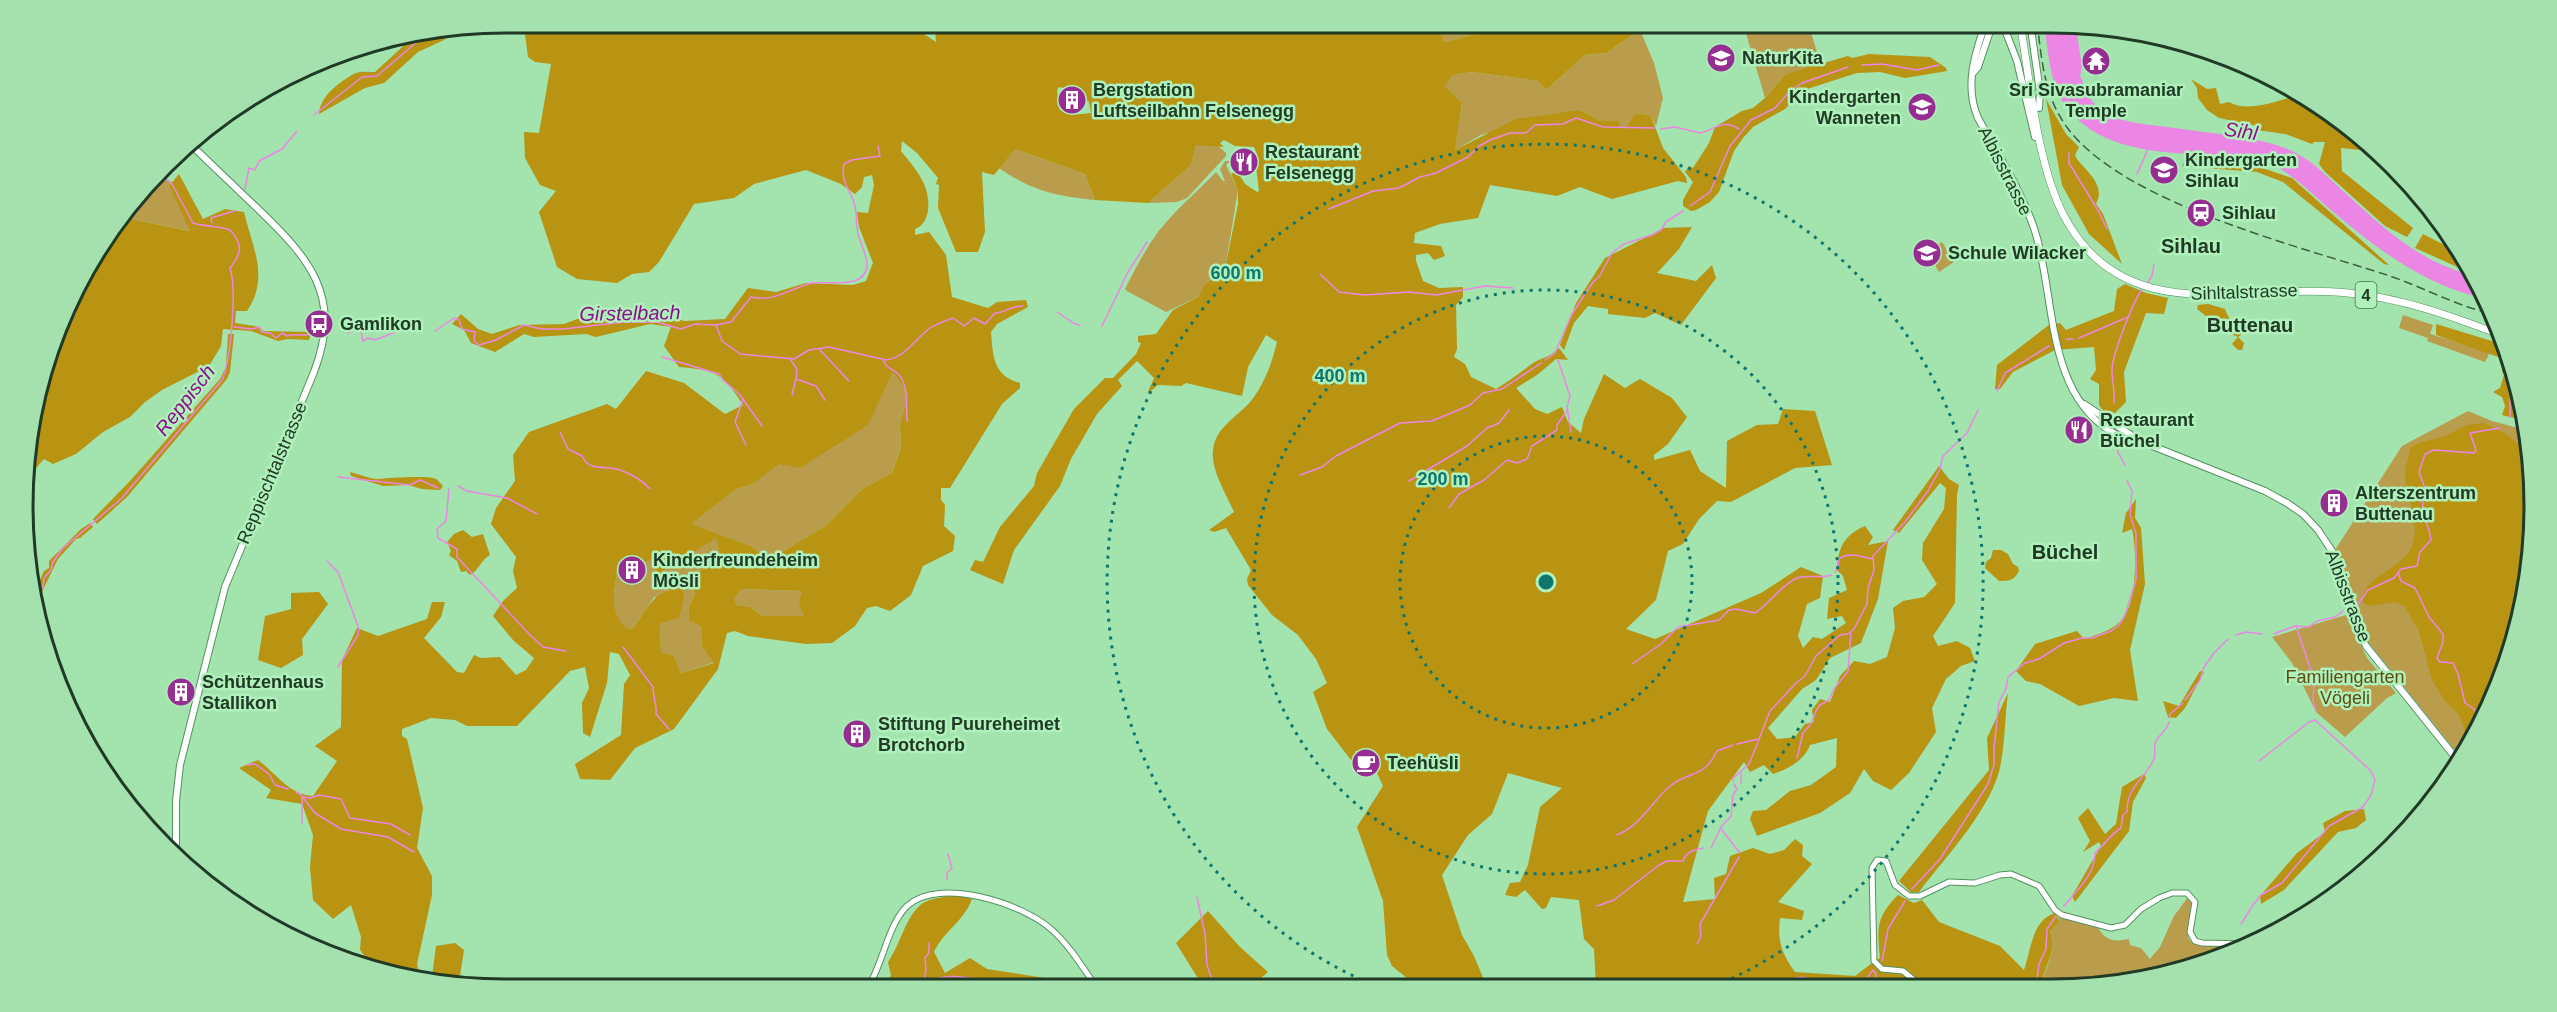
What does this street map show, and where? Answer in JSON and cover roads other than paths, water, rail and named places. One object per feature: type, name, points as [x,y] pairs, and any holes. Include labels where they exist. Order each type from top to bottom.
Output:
[{"type":"main road","name":"Albisstrasse","points":[[1983,33],[1973,73],[1972,93],[1976,113],[2024,201],[2044,265],[2062,361],[2072,387],[2087,412],[2128,439],[2140,441],[2265,491],[2287,502],[2302,514],[2318,530],[2332,551],[2355,624],[2366,646],[2453,755]]},
{"type":"main road","name":"Albisstrasse","points":[[1973,73],[1978,67],[1989,33]]},
{"type":"main road","points":[[2006,33],[2017,61],[2037,142],[2043,154]]},
{"type":"main road","name":"Sihltalstrasse","points":[[2024,33],[2043,154],[2059,205],[2073,230],[2105,265],[2133,281],[2165,292],[2225,295],[2308,290],[2369,295],[2427,309],[2490,331]]},
{"type":"main road","name":"Sihltalstrasse","points":[[2024,33],[2047,164]]},
{"type":"main road","points":[[2032,33],[2040,92],[2039,108]]},
{"type":"main road","name":"Reppischtalstrasse","points":[[176,844],[176,801],[180,765],[225,587],[314,372],[324,340],[325,324],[324,306],[318,285],[298,249],[195,149]]},
{"type":"street","points":[[1913,979],[1903,971],[1882,969],[1874,961],[1872,868],[1877,860],[1886,861],[1895,885],[1909,896],[1920,896],[1949,882],[1976,883],[2011,874],[2039,886],[2055,910],[2062,915],[2111,928],[2125,925],[2141,909],[2159,898],[2176,892],[2187,893],[2195,902],[2190,932],[2195,941],[2230,944]]},
{"type":"street","points":[[871,979],[897,921],[907,907],[925,896],[953,891],[1021,910],[1043,922],[1062,940],[1090,979]]},
{"type":"waterway","points":[[314,115],[362,77],[377,76],[417,41]]},
{"type":"waterway","points":[[1862,65],[1882,64],[1917,70],[1939,65]]},
{"type":"waterway","points":[[1690,206],[1710,192],[1730,146],[1751,120],[1775,108],[1790,91],[1802,83],[1848,67]]},
{"type":"waterway","points":[[1329,209],[1373,191],[1399,188],[1420,177],[1436,173],[1468,157],[1479,146],[1490,140],[1510,133],[1526,133],[1535,125],[1563,124],[1576,118],[1603,127],[1655,128]]},
{"type":"waterway","points":[[1661,129],[1675,127],[1701,133],[1720,125],[1729,125],[1739,129]]},
{"type":"waterway","points":[[245,189],[249,168],[255,170],[259,161],[282,149],[297,131]]},
{"type":"waterway","points":[[716,325],[731,322],[751,297],[767,298],[812,283],[849,282],[861,277],[867,267],[867,260],[858,234],[855,206],[843,171],[844,164],[852,160],[880,156],[878,146]]},
{"type":"waterway","points":[[2137,174],[2149,147]]},
{"type":"waterway","points":[[2069,153],[2069,163],[2107,229]]},
{"type":"waterway","name":"Reppisch","points":[[41,589],[44,578],[62,549],[121,499],[222,380],[228,357],[233,307],[230,268],[239,254],[239,245],[230,230],[193,223],[172,184],[165,179]]},
{"type":"waterway","points":[[212,223],[211,218],[234,211]]},
{"type":"waterway","points":[[1545,360],[1555,353],[1572,314],[1593,282],[1599,277],[1612,253],[1624,244],[1661,230],[1666,222],[1683,211]]},
{"type":"waterway","points":[[1102,326],[1128,272],[1147,242]]},
{"type":"waterway","points":[[2148,282],[2152,276],[2154,264]]},
{"type":"waterway","points":[[1320,274],[1339,292],[1365,295],[1409,292],[1436,295],[1485,286],[1513,288]]},
{"type":"waterway","points":[[2114,403],[2113,363],[2124,328],[2143,288]]},
{"type":"waterway","name":"Girstelbach","points":[[435,331],[454,318],[459,320],[462,329],[475,332],[474,341],[479,345],[496,340],[524,325],[541,329],[563,329],[624,322],[657,322],[681,329],[695,324],[716,325],[722,341],[740,354],[794,359],[809,350],[829,347],[886,360],[899,356],[930,328],[953,318],[964,326],[974,318],[985,324],[995,313],[1023,306]]},
{"type":"waterway","points":[[1057,312],[1080,325]]},
{"type":"waterway","points":[[2079,338],[2128,317]]},
{"type":"waterway","name":"Girstelbach","points":[[342,329],[348,333],[358,328],[363,341],[368,338],[375,340],[411,326]]},
{"type":"waterway","name":"Girstelbach","points":[[234,327],[252,329],[259,327],[262,332],[270,333],[276,338],[282,333],[287,336],[310,334]]},
{"type":"waterway","points":[[2066,339],[2073,339]]},
{"type":"waterway","points":[[1997,391],[2005,373],[2049,346]]},
{"type":"waterway","points":[[819,349],[849,381]]},
{"type":"waterway","points":[[662,357],[719,374],[740,395],[762,426]]},
{"type":"waterway","points":[[790,359],[797,369],[796,379],[816,386],[825,400]]},
{"type":"waterway","points":[[883,360],[901,377],[906,395],[907,421]]},
{"type":"waterway","points":[[1558,360],[1570,396],[1567,407],[1571,432]]},
{"type":"waterway","points":[[1300,475],[1322,467],[1336,456],[1400,423],[1432,421],[1470,405],[1483,393],[1502,389],[1541,363]]},
{"type":"waterway","points":[[792,395],[796,379]]},
{"type":"waterway","points":[[2510,417],[2511,398]]},
{"type":"waterway","points":[[743,399],[735,422],[746,445]]},
{"type":"waterway","points":[[1449,508],[1459,494],[1484,480],[1507,460],[1517,463],[1527,459],[1532,446],[1557,430],[1557,425],[1568,409]]},
{"type":"waterway","points":[[1409,481],[1467,446],[1487,428],[1499,423],[1509,410]]},
{"type":"waterway","points":[[1737,744],[1759,739],[1770,711],[1805,676],[1816,656],[1840,635],[1848,634],[1854,629],[1867,604],[1868,588],[1874,570],[1873,556],[1905,522],[1928,491],[1940,469],[1943,456],[1967,433],[1978,410]]},
{"type":"waterway","points":[[2356,607],[2368,590],[2394,578],[2401,569],[2417,566],[2420,552],[2431,540],[2423,509],[2426,491],[2419,472],[2425,454],[2434,450],[2474,453],[2476,450],[2470,433],[2500,428]]},
{"type":"waterway","points":[[560,432],[568,449],[582,456],[587,463],[627,473],[650,489]]},
{"type":"waterway","points":[[2116,441],[2118,452],[2125,465]]},
{"type":"waterway","points":[[338,477],[410,485],[420,480],[438,488]]},
{"type":"waterway","points":[[1912,889],[1940,859],[1988,784],[1994,765],[1999,702],[2006,689],[2008,677],[2025,663],[2039,659],[2064,643],[2092,638],[2111,631],[2119,625],[2125,615],[2136,580],[2136,534],[2130,514],[2132,491],[2127,481]]},
{"type":"waterway","points":[[458,486],[467,491],[507,498],[537,514]]},
{"type":"waterway","points":[[449,489],[446,521],[437,529],[438,538],[457,549],[457,557],[543,647],[566,651]]},
{"type":"waterway","points":[[1835,572],[1839,559],[1847,555],[1873,559]]},
{"type":"waterway","points":[[327,561],[338,572],[359,629],[358,635],[338,667]]},
{"type":"waterway","points":[[2398,572],[2401,581],[2415,588],[2429,617],[2443,634],[2443,642],[2437,658],[2440,662],[2453,663],[2465,703],[2476,713]]},
{"type":"waterway","points":[[1632,664],[1661,644],[1678,627],[1719,620],[1729,610],[1755,613],[1797,578],[1831,575]]},
{"type":"waterway","points":[[2274,634],[2295,626],[2309,627],[2317,621],[2335,617],[2343,611]]},
{"type":"waterway","points":[[2296,626],[2314,679],[2313,701],[2316,711]]},
{"type":"waterway","points":[[2236,635],[2246,632],[2262,634]]},
{"type":"waterway","points":[[1797,758],[1803,733],[1811,724],[1820,705],[1829,700],[1834,689],[1848,671],[1851,633]]},
{"type":"waterway","points":[[2185,700],[2200,680],[2204,667],[2228,639]]},
{"type":"waterway","points":[[623,647],[653,687],[656,714],[669,729]]},
{"type":"waterway","points":[[2169,718],[2170,714],[2183,703]]},
{"type":"waterway","points":[[2241,924],[2261,895],[2282,883],[2329,826],[2363,807],[2371,795],[2375,780],[2371,771],[2315,720],[2309,722],[2259,761]]},
{"type":"waterway","points":[[2064,906],[2089,875],[2095,853],[2121,828],[2130,795],[2154,759],[2155,743],[2169,722]]},
{"type":"waterway","points":[[1733,781],[1733,778],[1749,764],[1759,740]]},
{"type":"waterway","points":[[1617,835],[1633,826],[1669,787],[1701,771],[1717,751],[1733,745]]},
{"type":"waterway","points":[[247,765],[255,764],[269,774],[275,785],[288,789]]},
{"type":"waterway","points":[[1741,773],[1741,783]]},
{"type":"waterway","points":[[1711,848],[1721,827],[1731,816],[1733,795],[1737,789],[1734,784]]},
{"type":"waterway","points":[[296,792],[315,813],[341,829],[388,837],[414,852]]},
{"type":"waterway","points":[[303,797],[311,798],[319,795],[341,799],[350,818],[391,824],[410,835]]},
{"type":"waterway","points":[[302,798],[302,823]]},
{"type":"waterway","points":[[1721,829],[1740,853]]},
{"type":"waterway","points":[[1597,906],[1614,900],[1659,865],[1667,861],[1683,861],[1688,853],[1703,848]]},
{"type":"waterway","points":[[947,880],[947,873],[952,868],[948,854]]},
{"type":"waterway","points":[[1697,944],[1701,937],[1700,924],[1739,857]]},
{"type":"waterway","points":[[1197,897],[1205,934],[1207,965],[1212,979]]},
{"type":"waterway","points":[[1882,961],[1888,929],[1905,901]]},
{"type":"waterway","points":[[2037,979],[2039,964],[2046,949],[2047,929],[2056,916]]},
{"type":"waterway","points":[[924,979],[925,958],[929,953],[929,943]]},
{"type":"waterway","points":[[1866,979],[1873,970],[1876,979]]},
{"type":"waterway","points":[[936,979],[942,977],[972,979]]},
{"type":"waterway","points":[[1793,979],[1802,977],[1809,979]]},
{"type":"railway","points":[[2039,33],[2049,92],[2061,118],[2069,130],[2096,156],[2131,180],[2172,201],[2216,219],[2387,275],[2481,311]]},
{"type":"place","name":"NaturKita","points":[[1721,58]]},
{"type":"place","name":"Sri Sivasubramaniar Temple","points":[[2096,61]]},
{"type":"place","name":"Bergstation Luftseilbahn Felsenegg","points":[[1072,100]]},
{"type":"place","name":"Kindergarten Wanneten","points":[[1922,107]]},
{"type":"place","name":"Restaurant Felsenegg","points":[[1244,162]]},
{"type":"place","name":"Kindergarten Sihlau","points":[[2164,170]]},
{"type":"place","name":"Sihlau","points":[[2201,213]]},
{"type":"place","name":"Schule Wilacker","points":[[1927,253]]},
{"type":"place","name":"Gamlikon","points":[[319,324]]},
{"type":"place","name":"Restaurant Büchel","points":[[2079,430]]},
{"type":"place","name":"Alterszentrum Buttenau","points":[[2334,503]]},
{"type":"place","name":"Kinderfreundeheim Mösli","points":[[632,570]]},
{"type":"place","name":"Schützenhaus Stallikon","points":[[181,692]]},
{"type":"place","name":"Stiftung Puureheimet Brotchorb","points":[[857,734]]},
{"type":"place","name":"Teehüsli","points":[[1366,763]]},
{"type":"district","name":"Sihlau","points":[[2191,246]]},
{"type":"district","name":"Buttenau","points":[[2250,325]]},
{"type":"district","name":"Büchel","points":[[2065,552]]},
{"type":"water label","name":"Sihl","points":[[2241,131]]},
{"type":"park label","name":"Familiengarten Vögeli","points":[[2345,687]]}]
